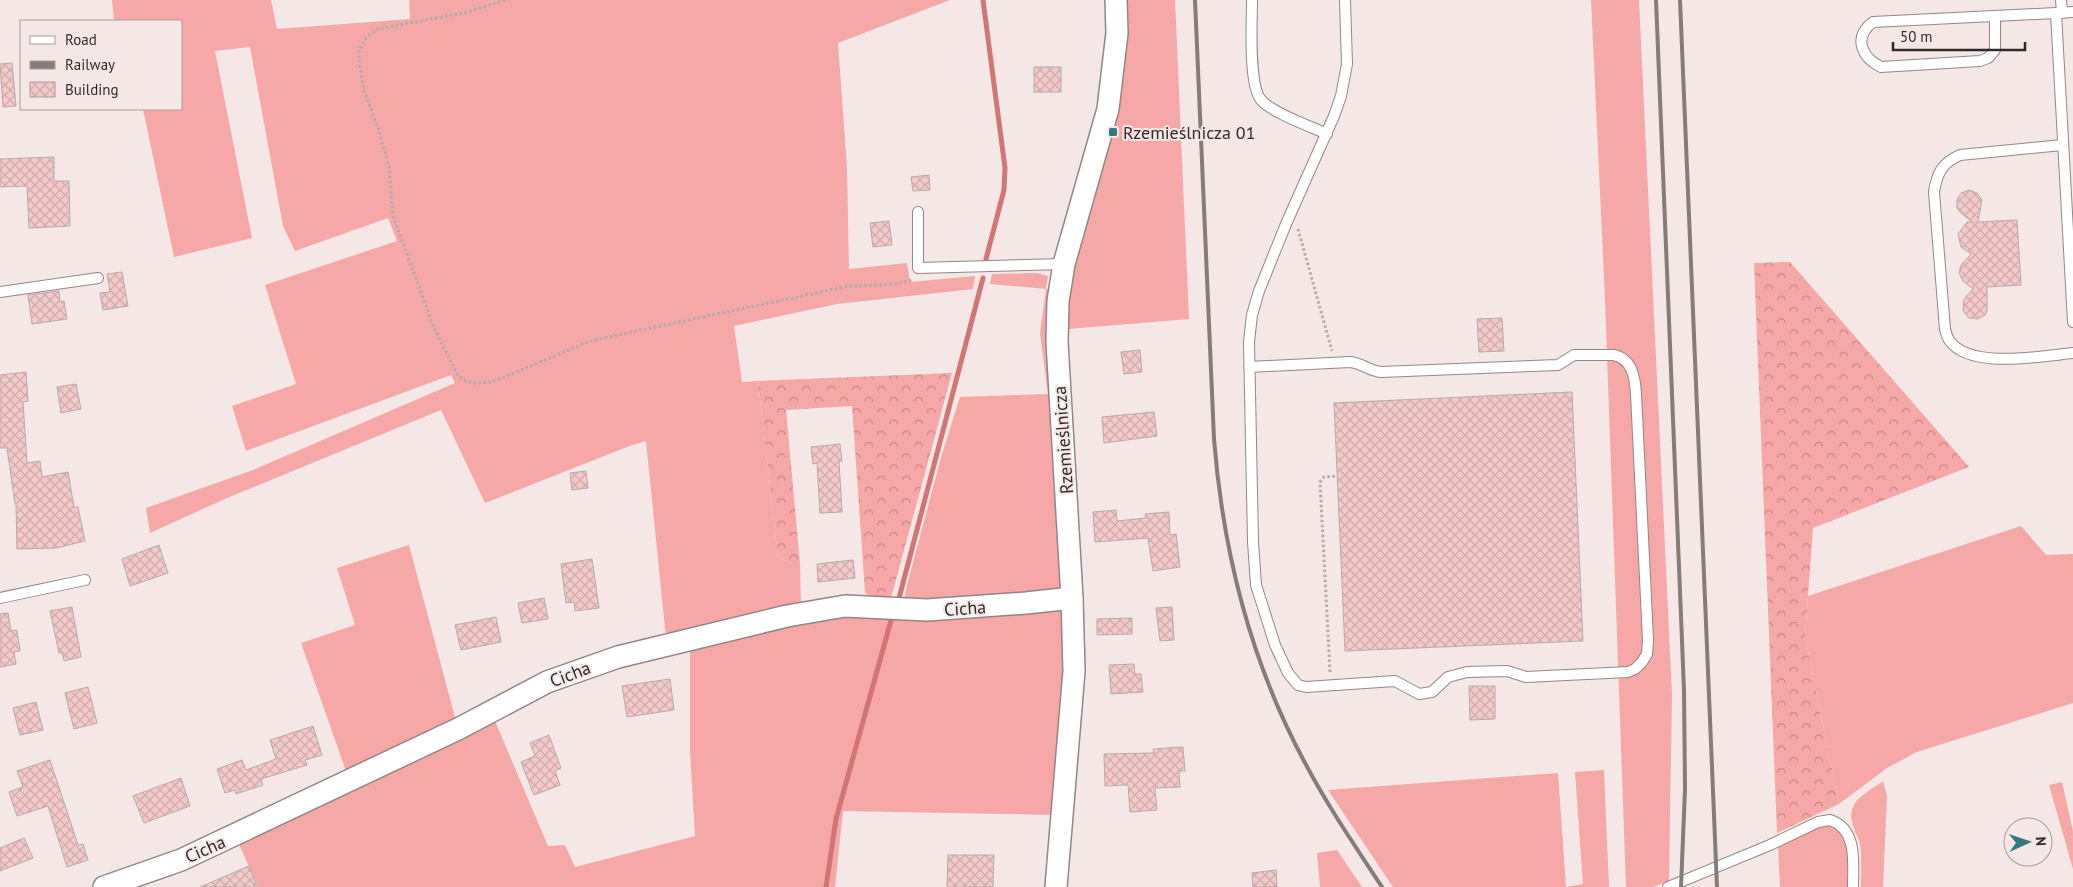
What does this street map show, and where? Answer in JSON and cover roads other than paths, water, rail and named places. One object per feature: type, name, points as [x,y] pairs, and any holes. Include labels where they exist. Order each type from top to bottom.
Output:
[{"type":"street","name":"Rzemieślnicza","points":[[1056,887],[1074,672],[1072,598],[1057,342],[1058,302],[1064,264],[1108,109],[1118,33],[1116,0]]},
{"type":"street","name":"Cicha","points":[[104,887],[181,860],[458,729],[547,682],[618,657],[787,616],[845,606],[928,610],[1026,604],[1072,598]]},
{"type":"lane","points":[[1252,0],[1253,77],[1256,91],[1261,101],[1327,134]]},
{"type":"lane","points":[[1249,367],[1358,362],[1369,369],[1381,372],[1558,365],[1574,355],[1613,355],[1619,356],[1626,361],[1635,380],[1636,394],[1648,640],[1647,654],[1642,662],[1635,669],[1628,672],[1526,677],[1507,671],[1467,672],[1448,677],[1432,692],[1419,694],[1400,682],[1395,681],[1306,687],[1298,685],[1292,680],[1275,644],[1256,584],[1253,542],[1249,367],[1249,342],[1252,315],[1259,291],[1327,134],[1341,96],[1347,64],[1345,0]]},
{"type":"lane","points":[[2062,0],[2064,13],[2062,145],[2072,275],[2073,322]]},
{"type":"lane","points":[[1995,16],[1995,50],[1988,58],[1980,61],[1881,67],[1873,63],[1865,54],[1862,45],[1861,36],[1865,28],[1873,22],[1995,16],[2064,13]]},
{"type":"lane","points":[[2062,145],[1960,155],[1950,160],[1941,168],[1936,179],[1934,192],[1945,329],[1948,340],[1957,348],[1986,358],[2073,353]]},
{"type":"lane","points":[[918,212],[918,268],[1064,264]]},
{"type":"lane","points":[[0,292],[98,278]]},
{"type":"lane","points":[[0,598],[85,580]]},
{"type":"lane","points":[[1668,887],[1770,845],[1818,822],[1830,820],[1844,829],[1850,839],[1853,887]]},
{"type":"waterway","points":[[983,0],[1005,168],[1004,190],[986,259]]},
{"type":"waterway","points":[[898,602],[983,278]]},
{"type":"waterway","points":[[826,887],[836,819],[892,617]]},
{"type":"railway","points":[[1195,0],[1214,439],[1224,523],[1232,564],[1254,645],[1285,723],[1322,793],[1382,887]]},
{"type":"railway","points":[[1656,0],[1684,690],[1685,789],[1681,887]]},
{"type":"railway","points":[[1680,0],[1717,887]]},
{"type":"place","name":"Rzemieślnicza 01","points":[[1113,132]]}]
